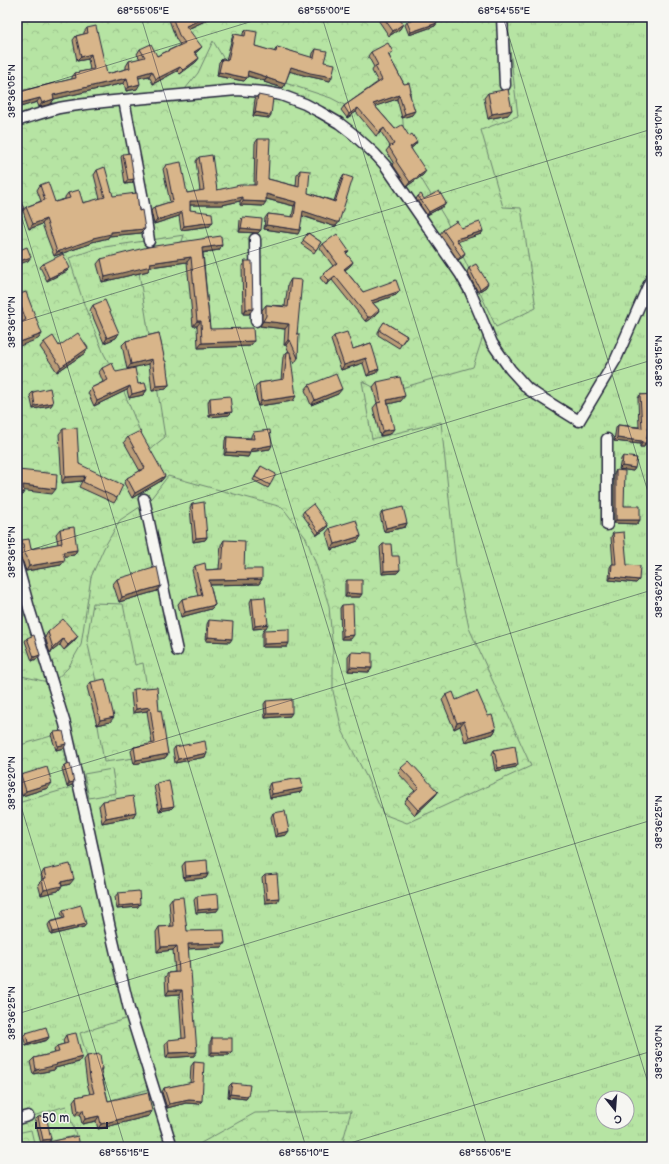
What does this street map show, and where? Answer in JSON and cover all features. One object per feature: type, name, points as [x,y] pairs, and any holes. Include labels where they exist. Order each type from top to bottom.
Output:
[{"type":"street","points":[[502,17],[506,85]]},
{"type":"street","points":[[17,121],[39,113],[86,104],[237,90],[264,92],[305,104],[339,123],[375,154],[394,177],[461,275],[470,291],[492,343],[510,369],[528,389],[537,396],[579,421],[616,359],[652,276]]},
{"type":"street","points":[[124,100],[144,205],[149,241]]},
{"type":"street","points":[[255,239],[256,321]]},
{"type":"street","points":[[607,439],[607,525]]},
{"type":"street","points":[[144,498],[177,651]]},
{"type":"street","points":[[17,564],[37,636],[65,724],[129,1009],[172,1147]]},
{"type":"street","points":[[17,1119],[28,1116]]},
{"type":"green space","points":[[17,17],[652,17],[652,1147],[17,1147]]},
{"type":"green space","points":[[17,17],[506,17],[518,116],[481,130],[503,207],[521,208],[536,308],[496,327],[445,218],[405,152],[402,108],[393,96],[350,108],[331,98],[273,79],[230,69],[213,41],[198,73],[177,99],[238,91],[285,97],[336,123],[382,164],[413,207],[485,330],[473,367],[384,393],[362,381],[372,439],[441,422],[456,565],[469,628],[531,766],[407,823],[383,814],[366,776],[342,730],[333,691],[333,652],[329,606],[306,538],[282,507],[168,476],[149,501],[120,520],[104,548],[91,577],[81,645],[68,668],[52,683],[17,675]],"holes":[[[184,235],[177,257],[138,266],[165,437],[148,451],[122,387],[104,354],[85,307],[69,258],[98,248]]]},
{"type":"green space","points":[[93,603],[123,604],[135,665],[143,663],[158,755],[104,762],[97,720],[104,718],[87,640]]},
{"type":"green space","points":[[58,734],[73,787],[18,803],[17,746]]},
{"type":"green space","points":[[112,769],[116,793],[89,798],[84,774]]},
{"type":"green space","points":[[128,1018],[149,1089],[101,1103],[80,1033]]},
{"type":"green space","points":[[66,1106],[76,1135],[43,1145],[33,1116]]},
{"type":"green space","points":[[351,1111],[343,1147],[197,1147],[201,1143],[255,1113]]},
{"type":"green space","points":[[31,1130],[35,1147],[17,1147],[17,1133]]},
{"type":"building","points":[[172,17],[207,17],[186,26],[202,47],[194,52],[199,58],[183,70],[180,67],[156,79],[152,71],[138,75],[140,84],[129,87],[127,78],[53,95],[54,99],[42,103],[40,98],[17,104],[17,92],[76,78],[75,73],[94,69],[91,54],[81,57],[76,36],[88,33],[87,28],[96,26],[107,74],[130,68],[129,61],[145,57],[140,49],[151,44],[157,56],[185,43],[179,35]]},
{"type":"building","points":[[383,17],[398,17],[403,24],[393,31]]},
{"type":"building","points":[[421,17],[435,17],[437,23],[411,32],[407,22]]},
{"type":"building","points":[[246,30],[257,32],[255,46],[276,52],[277,47],[314,58],[316,49],[327,51],[324,62],[335,64],[332,77],[310,73],[291,67],[285,84],[248,71],[247,78],[219,72],[222,59],[228,60],[234,34],[245,36]]},
{"type":"building","points":[[388,43],[393,52],[388,54],[404,84],[409,83],[411,91],[409,92],[415,111],[405,114],[399,95],[373,104],[395,129],[402,125],[409,136],[412,134],[417,142],[410,147],[426,171],[410,182],[396,161],[397,160],[389,147],[394,144],[384,128],[379,132],[358,108],[349,114],[344,106],[382,80],[375,66],[378,65],[371,52]]},
{"type":"building","points":[[508,89],[512,110],[492,114],[488,93]]},
{"type":"building","points":[[258,95],[273,98],[271,115],[255,112]]},
{"type":"building","points":[[258,139],[270,139],[268,179],[299,187],[300,170],[310,171],[308,193],[335,202],[344,175],[353,178],[339,222],[303,211],[300,230],[266,225],[268,214],[294,217],[296,202],[266,194],[266,202],[243,201],[243,197],[224,201],[190,201],[190,210],[212,213],[213,222],[184,226],[182,212],[157,220],[154,207],[173,201],[166,165],[181,162],[187,193],[204,190],[199,157],[212,155],[217,190],[240,185],[256,185]]},
{"type":"building","points":[[130,153],[134,179],[128,180],[123,154]]},
{"type":"building","points":[[105,167],[113,196],[137,193],[139,211],[142,210],[145,229],[111,232],[111,234],[93,238],[57,252],[46,219],[33,224],[26,207],[45,200],[40,185],[48,182],[55,202],[70,198],[68,193],[79,190],[83,203],[105,197],[97,170]]},
{"type":"building","points":[[439,191],[446,203],[429,212],[418,196],[421,194],[424,199]]},
{"type":"building","points":[[17,196],[24,208],[17,212]]},
{"type":"building","points":[[243,217],[262,219],[261,230],[241,228]]},
{"type":"building","points":[[457,221],[461,228],[480,222],[483,231],[456,239],[465,253],[461,256],[443,230]]},
{"type":"building","points":[[308,233],[321,242],[316,250],[303,240]]},
{"type":"building","points":[[337,234],[349,251],[346,253],[353,262],[344,269],[363,292],[396,280],[400,291],[371,301],[379,310],[371,317],[368,317],[335,276],[329,280],[323,274],[337,263],[323,244]]},
{"type":"building","points":[[221,236],[222,245],[202,248],[210,329],[253,328],[254,341],[202,343],[201,321],[197,321],[191,257],[150,263],[151,266],[105,277],[101,259],[148,247]]},
{"type":"building","points":[[27,247],[31,257],[17,262],[17,251]]},
{"type":"building","points":[[63,254],[70,268],[49,278],[43,264]]},
{"type":"building","points":[[245,261],[252,261],[253,309],[246,309]]},
{"type":"building","points":[[476,264],[488,283],[480,289],[469,268]]},
{"type":"building","points":[[291,279],[302,280],[297,334],[299,334],[298,358],[290,340],[288,340],[289,324],[263,321],[266,316],[266,305],[288,307]]},
{"type":"building","points":[[26,292],[42,334],[17,343],[17,324],[26,320],[17,295]]},
{"type":"building","points":[[105,300],[119,333],[107,338],[93,305]]},
{"type":"building","points":[[384,322],[407,336],[401,344],[380,331],[380,328]]},
{"type":"building","points":[[347,332],[353,349],[371,343],[379,369],[370,372],[366,358],[344,365],[334,336]]},
{"type":"building","points":[[78,333],[88,348],[61,367],[44,342],[53,336],[59,346]]},
{"type":"building","points":[[159,333],[166,361],[169,385],[156,386],[152,359],[131,364],[126,341]]},
{"type":"building","points":[[287,352],[290,352],[296,396],[261,401],[259,383],[284,379]]},
{"type":"building","points":[[112,363],[116,372],[135,368],[138,384],[145,383],[147,390],[132,394],[130,386],[97,401],[91,388],[108,380],[102,368]]},
{"type":"building","points":[[336,374],[342,389],[315,400],[309,385]]},
{"type":"building","points":[[400,377],[405,396],[387,400],[394,429],[383,431],[377,403],[381,402],[377,382]]},
{"type":"building","points":[[50,388],[53,403],[35,406],[33,392]]},
{"type":"building","points":[[652,394],[652,417],[650,417],[646,443],[642,443],[642,441],[617,438],[618,425],[642,428],[640,395]]},
{"type":"building","points":[[230,396],[232,412],[211,414],[210,398]]},
{"type":"building","points":[[77,428],[79,464],[123,485],[117,498],[83,482],[85,476],[65,477],[63,429]]},
{"type":"building","points":[[270,430],[272,445],[251,449],[250,453],[226,452],[227,437],[254,439],[253,432]]},
{"type":"building","points":[[140,431],[165,476],[135,493],[127,478],[145,468],[128,437]]},
{"type":"building","points":[[623,456],[637,458],[635,468],[622,466]]},
{"type":"building","points":[[17,466],[18,470],[57,474],[56,489],[23,485],[24,492],[17,494]]},
{"type":"building","points":[[261,466],[276,474],[270,485],[255,477]]},
{"type":"building","points":[[616,470],[625,471],[624,506],[640,506],[640,520],[616,520]]},
{"type":"building","points":[[204,502],[207,537],[196,538],[192,504]]},
{"type":"building","points":[[313,504],[328,525],[319,532],[304,511]]},
{"type":"building","points":[[403,507],[407,523],[386,528],[382,512]]},
{"type":"building","points":[[356,520],[361,536],[335,544],[330,528]]},
{"type":"building","points":[[74,527],[77,550],[63,552],[65,560],[29,566],[22,540],[29,539],[31,549],[62,543],[60,529]]},
{"type":"building","points":[[624,532],[627,565],[640,566],[639,580],[611,577],[612,564],[616,564],[613,533]]},
{"type":"building","points":[[224,540],[245,541],[244,569],[262,569],[262,579],[209,580],[215,605],[185,612],[182,599],[202,595],[195,566],[205,563],[206,570],[222,569]]},
{"type":"building","points":[[383,544],[391,544],[392,556],[399,556],[400,570],[384,571]]},
{"type":"building","points":[[157,567],[161,586],[122,597],[117,579]]},
{"type":"building","points":[[347,580],[362,580],[362,594],[347,593]]},
{"type":"building","points":[[265,597],[268,624],[255,626],[252,598]]},
{"type":"building","points":[[353,604],[354,635],[343,636],[342,605]]},
{"type":"building","points":[[63,619],[78,636],[68,645],[63,639],[53,648],[48,632]]},
{"type":"building","points":[[209,620],[233,622],[232,639],[208,637]]},
{"type":"building","points":[[289,629],[289,643],[264,644],[264,630]]},
{"type":"building","points":[[34,635],[40,655],[34,657],[27,638]]},
{"type":"building","points":[[351,652],[372,653],[372,668],[350,667]]},
{"type":"building","points":[[105,679],[114,717],[100,720],[91,682]]},
{"type":"building","points":[[157,687],[159,711],[161,710],[168,754],[136,760],[134,747],[155,743],[150,707],[136,709],[134,689]]},
{"type":"building","points":[[477,691],[488,716],[492,715],[496,729],[469,737],[464,721],[457,723],[446,695],[453,692],[456,700]]},
{"type":"building","points":[[292,699],[292,713],[267,714],[266,701]]},
{"type":"building","points":[[63,731],[66,744],[58,746],[54,732]]},
{"type":"building","points":[[205,741],[207,753],[178,759],[175,747]]},
{"type":"building","points":[[515,746],[518,764],[498,768],[494,750]]},
{"type":"building","points":[[409,761],[438,792],[418,810],[407,798],[419,787],[401,768]]},
{"type":"building","points":[[70,764],[74,782],[69,783],[64,766]]},
{"type":"building","points":[[47,767],[52,783],[26,791],[21,775]]},
{"type":"building","points":[[301,778],[303,788],[272,794],[270,783]]},
{"type":"building","points":[[169,780],[174,806],[162,808],[157,783]]},
{"type":"building","points":[[133,796],[136,812],[106,818],[103,801]]},
{"type":"building","points":[[285,811],[289,831],[277,834],[273,813]]},
{"type":"building","points":[[207,860],[208,874],[186,876],[185,862]]},
{"type":"building","points":[[70,864],[74,879],[61,882],[62,886],[44,890],[42,879],[46,878],[44,870]]},
{"type":"building","points":[[277,874],[279,898],[267,899],[265,875]]},
{"type":"building","points":[[139,891],[140,904],[119,906],[118,893]]},
{"type":"building","points":[[218,894],[219,908],[198,910],[197,896]]},
{"type":"building","points":[[183,897],[187,931],[224,930],[225,943],[188,944],[197,1052],[169,1053],[168,1040],[186,1038],[182,990],[169,990],[168,973],[179,972],[177,946],[161,947],[159,927],[174,926],[172,898]]},
{"type":"building","points":[[81,905],[86,924],[53,932],[50,922],[65,918],[63,910]]},
{"type":"building","points":[[46,1027],[49,1037],[28,1043],[26,1033]]},
{"type":"building","points":[[76,1033],[82,1057],[36,1070],[34,1058],[59,1052],[57,1046],[68,1043],[66,1035]]},
{"type":"building","points":[[212,1038],[232,1038],[232,1052],[212,1052]]},
{"type":"building","points":[[100,1054],[102,1069],[100,1069],[108,1101],[148,1092],[152,1111],[101,1124],[99,1116],[85,1119],[83,1110],[78,1111],[76,1097],[94,1093],[87,1056]]},
{"type":"building","points":[[194,1062],[204,1063],[202,1101],[189,1100],[169,1104],[164,1088],[193,1082]]},
{"type":"building","points":[[232,1083],[250,1085],[248,1096],[230,1094]]},
{"type":"building","points":[[46,1115],[51,1139],[43,1140],[38,1117]]},
{"type":"building","points":[[78,1136],[80,1147],[49,1147],[48,1142]]}]
